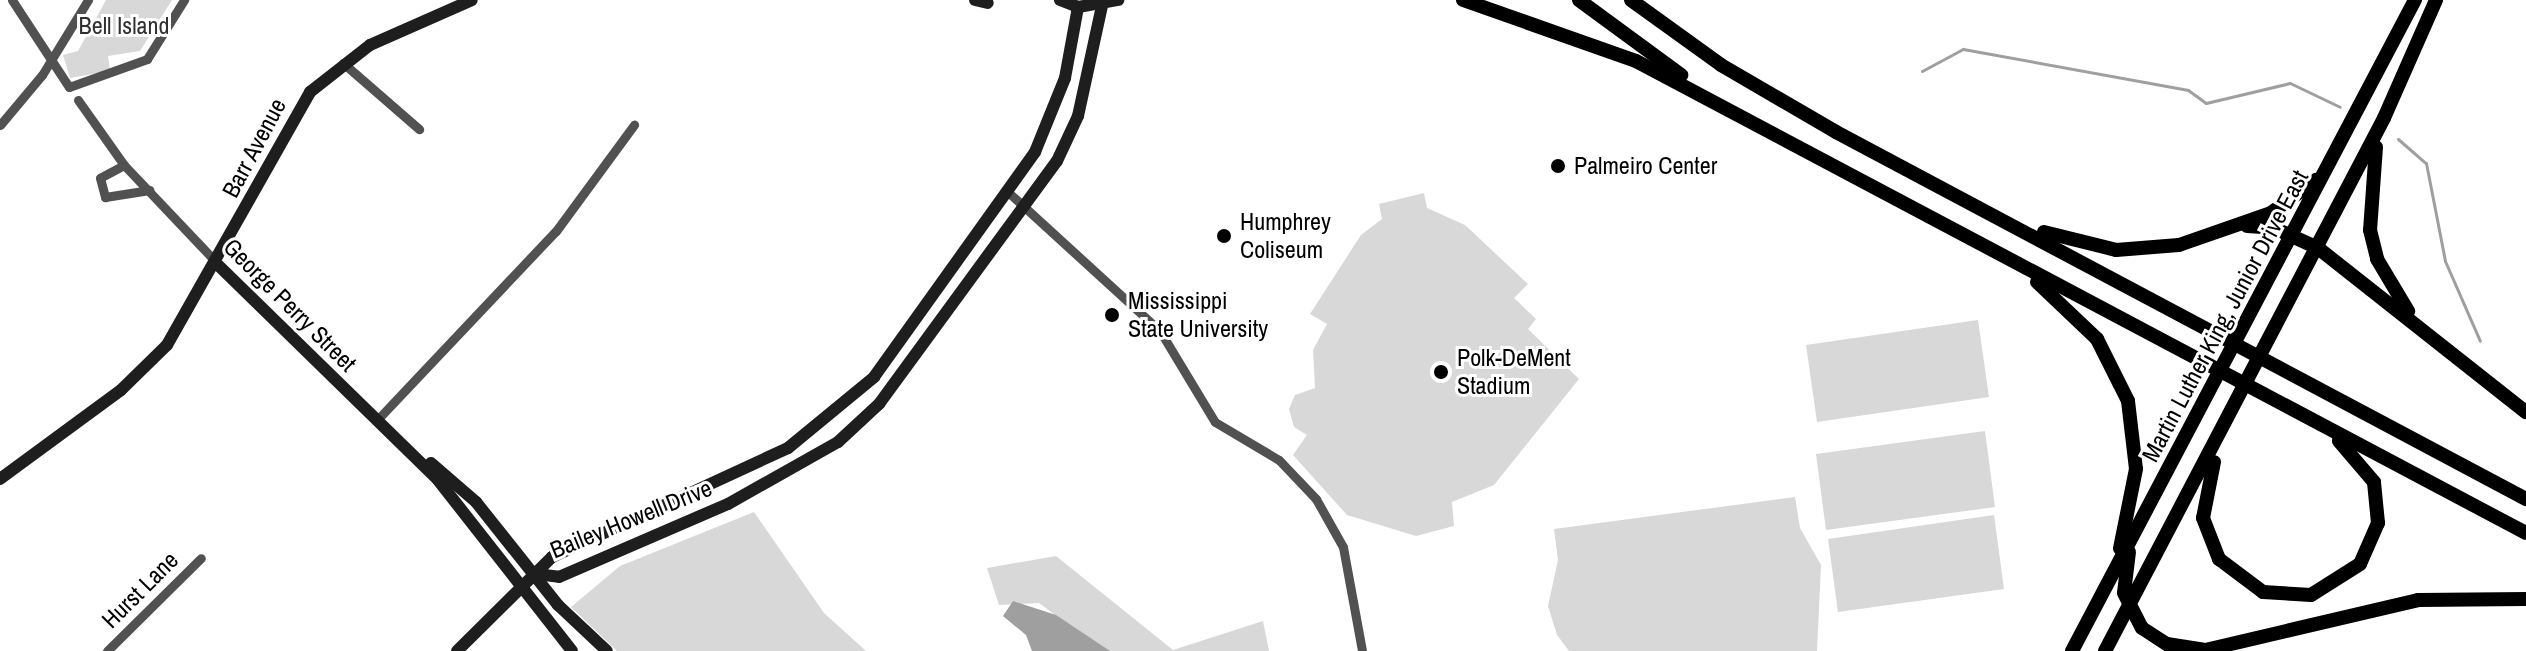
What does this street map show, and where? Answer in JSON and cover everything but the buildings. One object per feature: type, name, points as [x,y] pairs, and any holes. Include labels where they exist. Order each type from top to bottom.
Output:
[{"type":"main road","points":[[1463,0],[1607,49],[1731,109],[2526,533]]},
{"type":"main road","points":[[1579,0],[1731,109]]},
{"type":"main road","points":[[1631,0],[1750,83],[2526,499]]},
{"type":"main road","name":"Martin Luther King, Junior Drive East","points":[[2072,651],[2415,0]]},
{"type":"main road","name":"Martin Luther King, Junior Drive East","points":[[2105,651],[2318,248],[2384,118],[2436,0]]},
{"type":"main road","points":[[2384,118],[2371,167],[2370,230],[2387,279],[2426,333]]},
{"type":"main road","points":[[1930,180],[2046,233],[2100,248],[2159,248],[2243,226],[2285,206],[2325,172]]},
{"type":"main road","points":[[2243,226],[2318,248],[2526,412]]},
{"type":"main road","points":[[1970,238],[2061,298],[2115,368],[2132,420],[2136,469],[2113,572]]},
{"type":"main road","points":[[2221,433],[2203,504],[2212,547],[2250,586],[2311,595],[2360,564],[2375,538],[2379,509],[2360,460],[2310,418]]},
{"type":"main road","points":[[2131,540],[2129,607],[2153,638],[2202,651],[2418,600],[2526,599]]},
{"type":"street","points":[[12,0],[69,87],[147,59],[184,0]]},
{"type":"street","points":[[0,125],[53,59],[88,0]]},
{"type":"street","name":"Barr Avenue","points":[[0,479],[145,370],[218,265],[290,121],[343,63],[472,0]]},
{"type":"street","points":[[1060,0],[1078,7],[1102,6],[1118,0]]},
{"type":"street","name":"Bailey Howell Drive","points":[[536,574],[559,577],[728,504],[838,442],[917,361],[1027,207],[1078,116],[1102,6]]},
{"type":"street","name":"Bailey Howell Drive","points":[[536,574],[579,542],[750,467],[825,423],[900,345],[1009,193],[1052,115],[1078,7]]},
{"type":"street","points":[[343,63],[419,129]]},
{"type":"street","name":"George Perry Street","points":[[78,100],[124,165],[218,265],[377,420],[476,502],[536,574],[607,651]]},
{"type":"street","points":[[377,420],[556,231],[634,125]]},
{"type":"street","points":[[124,165],[100,178],[105,197],[149,190]]},
{"type":"street","points":[[1009,193],[1167,338],[1215,422],[1279,460],[1316,499],[1343,547],[1362,651]]},
{"type":"street","name":"George Perry Street","points":[[405,445],[572,651]]},
{"type":"street","name":"Hurst Lane","points":[[107,651],[201,558]]},
{"type":"street","points":[[457,651],[518,587],[536,574]]},
{"type":"green space","name":"Bell Island","points":[[106,0],[172,0],[140,51],[108,56],[110,71],[70,78],[63,55],[78,51]]},
{"type":"green space","name":"Polk-DeMent Stadium","points":[[1424,193],[1427,208],[1465,225],[1528,284],[1514,298],[1536,319],[1528,329],[1579,379],[1494,485],[1452,502],[1454,526],[1416,536],[1347,515],[1293,455],[1307,435],[1294,427],[1289,409],[1295,395],[1315,388],[1313,350],[1327,324],[1310,314],[1361,235],[1382,219],[1379,204]]},
{"type":"green space","points":[[1978,320],[1989,397],[1817,422],[1806,345]]},
{"type":"green space","points":[[1985,431],[1995,507],[1826,530],[1816,454]]},
{"type":"green space","points":[[1795,497],[1800,528],[1821,565],[1817,651],[1569,651],[1557,635],[1548,606],[1558,560],[1554,529]]},
{"type":"green space","points":[[754,512],[824,613],[866,651],[617,651],[571,607],[620,566]]},
{"type":"green space","points":[[1994,515],[2004,589],[1838,612],[1828,539]]},
{"type":"green space","points":[[1056,556],[1173,650],[1263,621],[1269,651],[1104,651],[1039,603],[999,605],[987,568]]},
{"type":"shaded area","points":[[1013,601],[1056,615],[1110,651],[1032,651],[1026,635],[1003,616]]},
{"type":"waterway","points":[[1922,71],[1963,49],[2188,90],[2206,103],[2290,83],[2340,107]]},
{"type":"waterway","points":[[2398,139],[2426,163],[2445,261],[2480,341]]},
{"type":"place","name":"Palmeiro Center","points":[[1558,166]]},
{"type":"place","name":"Humphrey Coliseum","points":[[1224,236]]},
{"type":"place","name":"Mississippi State University","points":[[1112,315]]},
{"type":"place","name":"Polk-DeMent Stadium","points":[[1441,372]]}]
